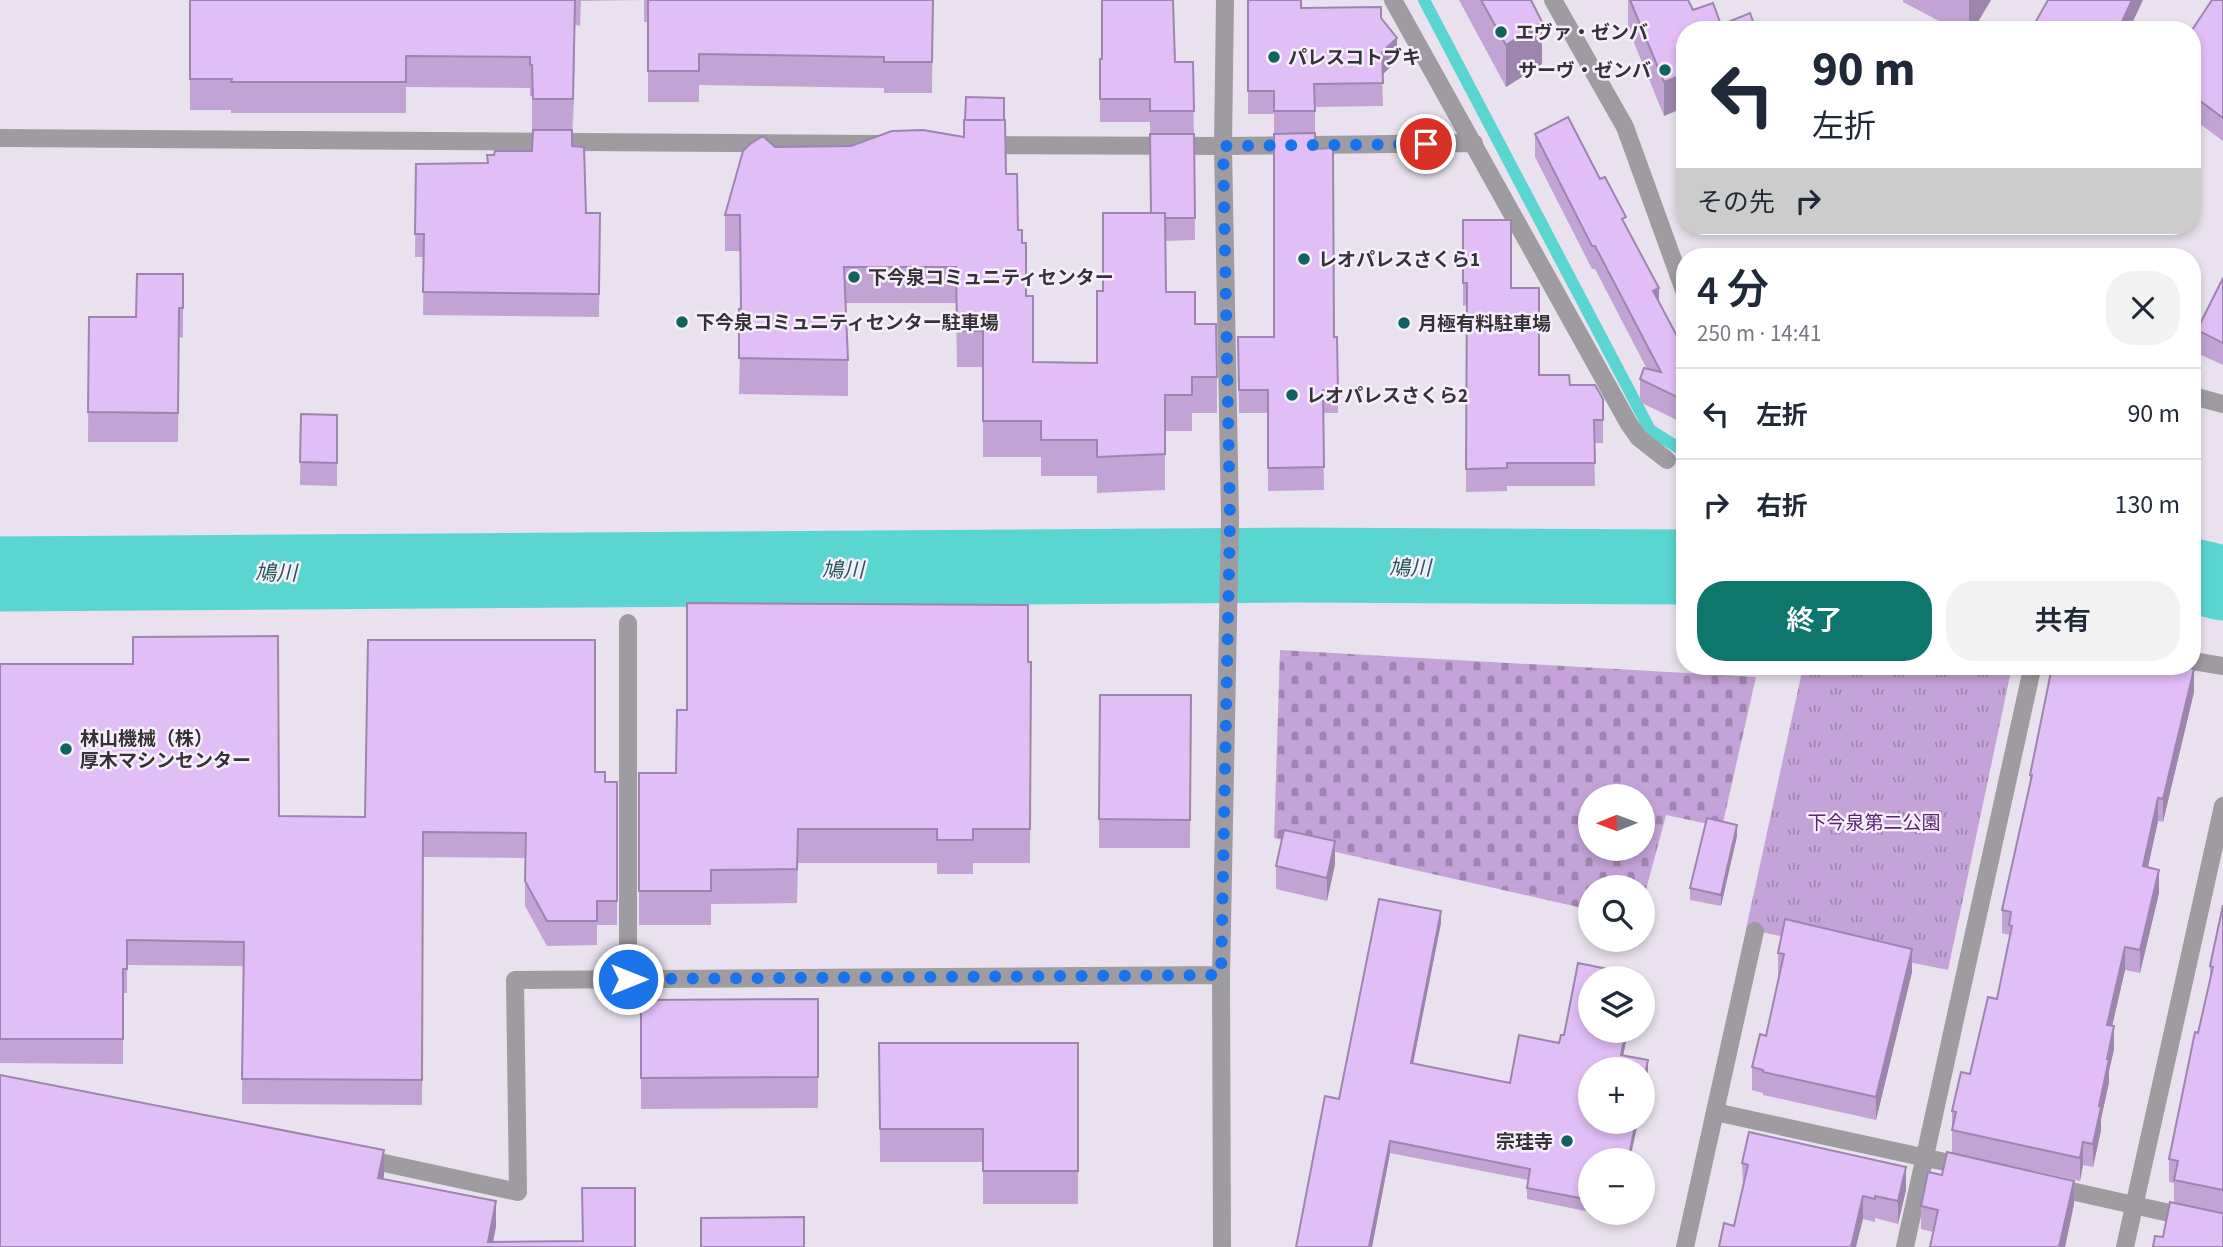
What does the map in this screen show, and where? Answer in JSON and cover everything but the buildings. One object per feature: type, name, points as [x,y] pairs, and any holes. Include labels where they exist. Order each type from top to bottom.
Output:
[{"type":"street","points":[[1222,1247],[1221,975],[1230,518],[1223,146],[1225,0]]},
{"type":"street","points":[[1394,0],[1629,425],[1639,439],[1667,460]]},
{"type":"street","points":[[1553,0],[1625,127],[1676,268]]},
{"type":"street","points":[[0,138],[890,144]]},
{"type":"street","points":[[960,145],[1474,143]]},
{"type":"street","points":[[2201,398],[2223,404]]},
{"type":"street","points":[[628,623],[628,979]]},
{"type":"street","points":[[2201,662],[2223,666]]},
{"type":"street","points":[[1905,1247],[2031,675]]},
{"type":"street","points":[[2125,1247],[2223,806]]},
{"type":"street","points":[[1685,1247],[1755,931]]},
{"type":"street","points":[[341,1154],[518,1192],[515,980],[1221,975]]},
{"type":"street","points":[[1715,1112],[1990,1172]]},
{"type":"street","points":[[2042,1184],[2223,1226]]},
{"type":"green space","points":[[1280,650],[1676,672],[1676,675],[1756,677],[1722,827],[1666,815],[1656,852],[1656,784],[1578,784],[1578,861],[1654,861],[1650,875],[1578,875],[1578,907],[1274,838]]},
{"type":"green space","name":"下今泉第二公園","points":[[1801,675],[2010,675],[1948,970],[1746,929]]},
{"type":"waterway","points":[[1424,0],[1650,430],[1676,446]]},
{"type":"waterway","name":"鳩川","points":[[0,574],[1296,565],[1676,567]]},
{"type":"waterway","name":"鳩川","points":[[2201,578],[2223,583]]},
{"type":"place","name":"エヴァ・ゼンバ","points":[[1501,32]]},
{"type":"place","name":"パレスコトブキ","points":[[1274,57]]},
{"type":"place","name":"サーヴ・ゼンバ","points":[[1665,70]]},
{"type":"place","name":"レオパレスさくら1","points":[[1304,259]]},
{"type":"place","name":"下今泉コミュニティセンター","points":[[854,277]]},
{"type":"place","name":"下今泉コミュニティセンター駐車場","points":[[682,322]]},
{"type":"place","name":"月極有料駐車場","points":[[1404,323]]},
{"type":"place","name":"レオパレスさくら2","points":[[1292,395]]},
{"type":"place","name":"林山機械（株） 厚木マシンセンター","points":[[66,749]]},
{"type":"place","name":"宗珪寺","points":[[1567,1141]]},
{"type":"route","points":[[628,979],[1221,975],[1230,518],[1223,146],[1426,144]]}]
